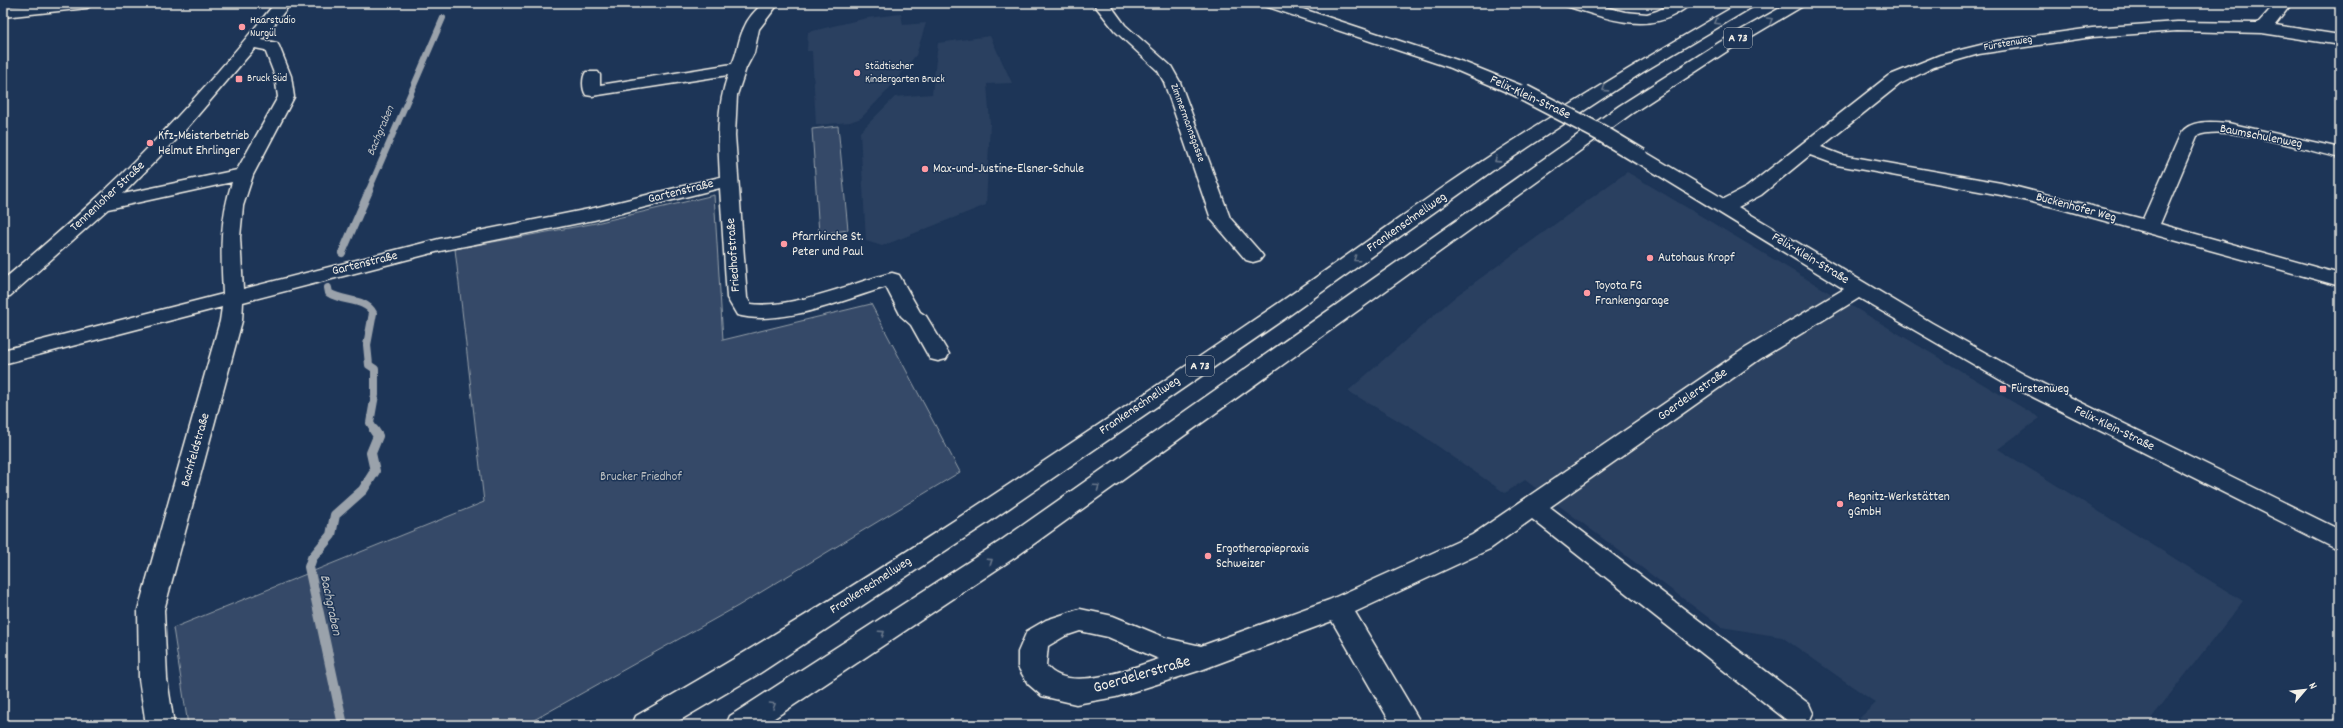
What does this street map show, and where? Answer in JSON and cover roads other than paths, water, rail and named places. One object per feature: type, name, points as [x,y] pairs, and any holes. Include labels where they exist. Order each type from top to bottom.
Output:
[{"type":"main road","points":[[3,12],[87,3]]},
{"type":"main road","name":"Tennenloher Straße","points":[[3,291],[103,204],[197,108],[252,43],[283,3]]},
{"type":"main road","name":"Friedhofstraße","points":[[771,3],[758,17],[751,29],[746,53],[738,68],[730,95],[726,135],[737,298],[744,310],[761,312],[848,294],[872,284],[892,279],[912,316],[919,321],[938,354]]},
{"type":"main road","name":"Zimmermannsgasse","points":[[1101,3],[1120,28],[1165,69],[1172,82],[1221,219],[1253,256]]},
{"type":"main road","name":"Felix-Klein-Straße","points":[[1270,3],[1450,62],[1560,110],[1724,207],[1858,289],[2017,380],[2340,542]]},
{"type":"main road","points":[[1571,3],[1637,18],[1657,17],[1683,3]]},
{"type":"main road","name":"Frankenschnellweg","points":[[646,725],[750,665],[977,517],[1277,314],[1499,159],[1638,69],[1751,3]]},
{"type":"main road","name":"A 73","points":[[740,725],[1008,549],[1625,110],[1726,45],[1800,3]]},
{"type":"main road","points":[[2262,28],[2273,18],[2284,3]]},
{"type":"main road","name":"Fürstenweg","points":[[1724,207],[1754,191],[1894,80],[1918,67],[1954,54],[2016,42],[2120,28],[2262,28],[2340,40]]},
{"type":"main road","name":"Bachfeldstraße","points":[[160,725],[153,679],[150,610],[197,449],[231,321],[233,297],[230,237],[234,206],[244,176],[286,97],[283,76],[271,46],[252,43]]},
{"type":"main road","points":[[592,75],[592,91],[738,68]]},
{"type":"main road","name":"Baumschulenweg","points":[[2149,227],[2190,133],[2202,128],[2217,127],[2240,130],[2340,153]]},
{"type":"main road","name":"Buckenhofer Weg","points":[[1809,148],[1837,160],[2001,189],[2149,227],[2340,280]]},
{"type":"main road","points":[[103,204],[141,197],[198,181],[244,176]]},
{"type":"main road","name":"Gartenstraße","points":[[3,357],[439,245],[594,214],[729,180]]},
{"type":"main road","name":"Goerdelerstraße","points":[[1201,658],[1162,649],[1113,627],[1080,620],[1056,628],[1037,639],[1032,652],[1032,667],[1038,676],[1052,687],[1076,692],[1116,685],[1201,658],[1338,608],[1481,542],[1752,354],[1858,289]]},
{"type":"main road","points":[[1532,506],[1799,713]]},
{"type":"main road","points":[[1338,608],[1408,725]]},
{"type":"waterway","name":"Bachgraben","points":[[368,192],[443,18]]},
{"type":"waterway","name":"Bachgraben","points":[[342,253],[369,191]]},
{"type":"waterway","name":"Bachgraben","points":[[328,288],[329,293],[334,296],[359,302],[370,308],[373,313],[367,345],[369,365],[375,369],[375,395],[370,423],[375,431]]},
{"type":"waterway","name":"Bachgraben","points":[[343,725],[309,567],[312,558],[331,535],[335,515],[363,490],[375,471],[371,453],[378,436],[374,430]]},
{"type":"place","name":"Haarstudio Nurgül","points":[[242,27]]},
{"type":"place","name":"Städtischer Kindergarten Bruck","points":[[857,73]]},
{"type":"place","name":"Bruck Süd","points":[[239,79]]},
{"type":"place","name":"Kfz-Meisterbetrieb Helmut Ehrlinger","points":[[150,143]]},
{"type":"place","name":"Max-und-Justine-Elsner-Schule","points":[[925,169]]},
{"type":"place","name":"Pfarrkirche St. Peter und Paul","points":[[784,244]]},
{"type":"place","name":"Autohaus Kropf","points":[[1650,258]]},
{"type":"place","name":"Toyota FG Frankengarage","points":[[1587,293]]},
{"type":"place","name":"Fürstenweg","points":[[2003,389]]},
{"type":"place","name":"Regnitz-Werkstätten gGmbH","points":[[1840,504]]},
{"type":"place","name":"Ergotherapiepraxis Schweizer","points":[[1208,556]]},
{"type":"park label","name":"Brucker Friedhof","points":[[641,477]]}]
